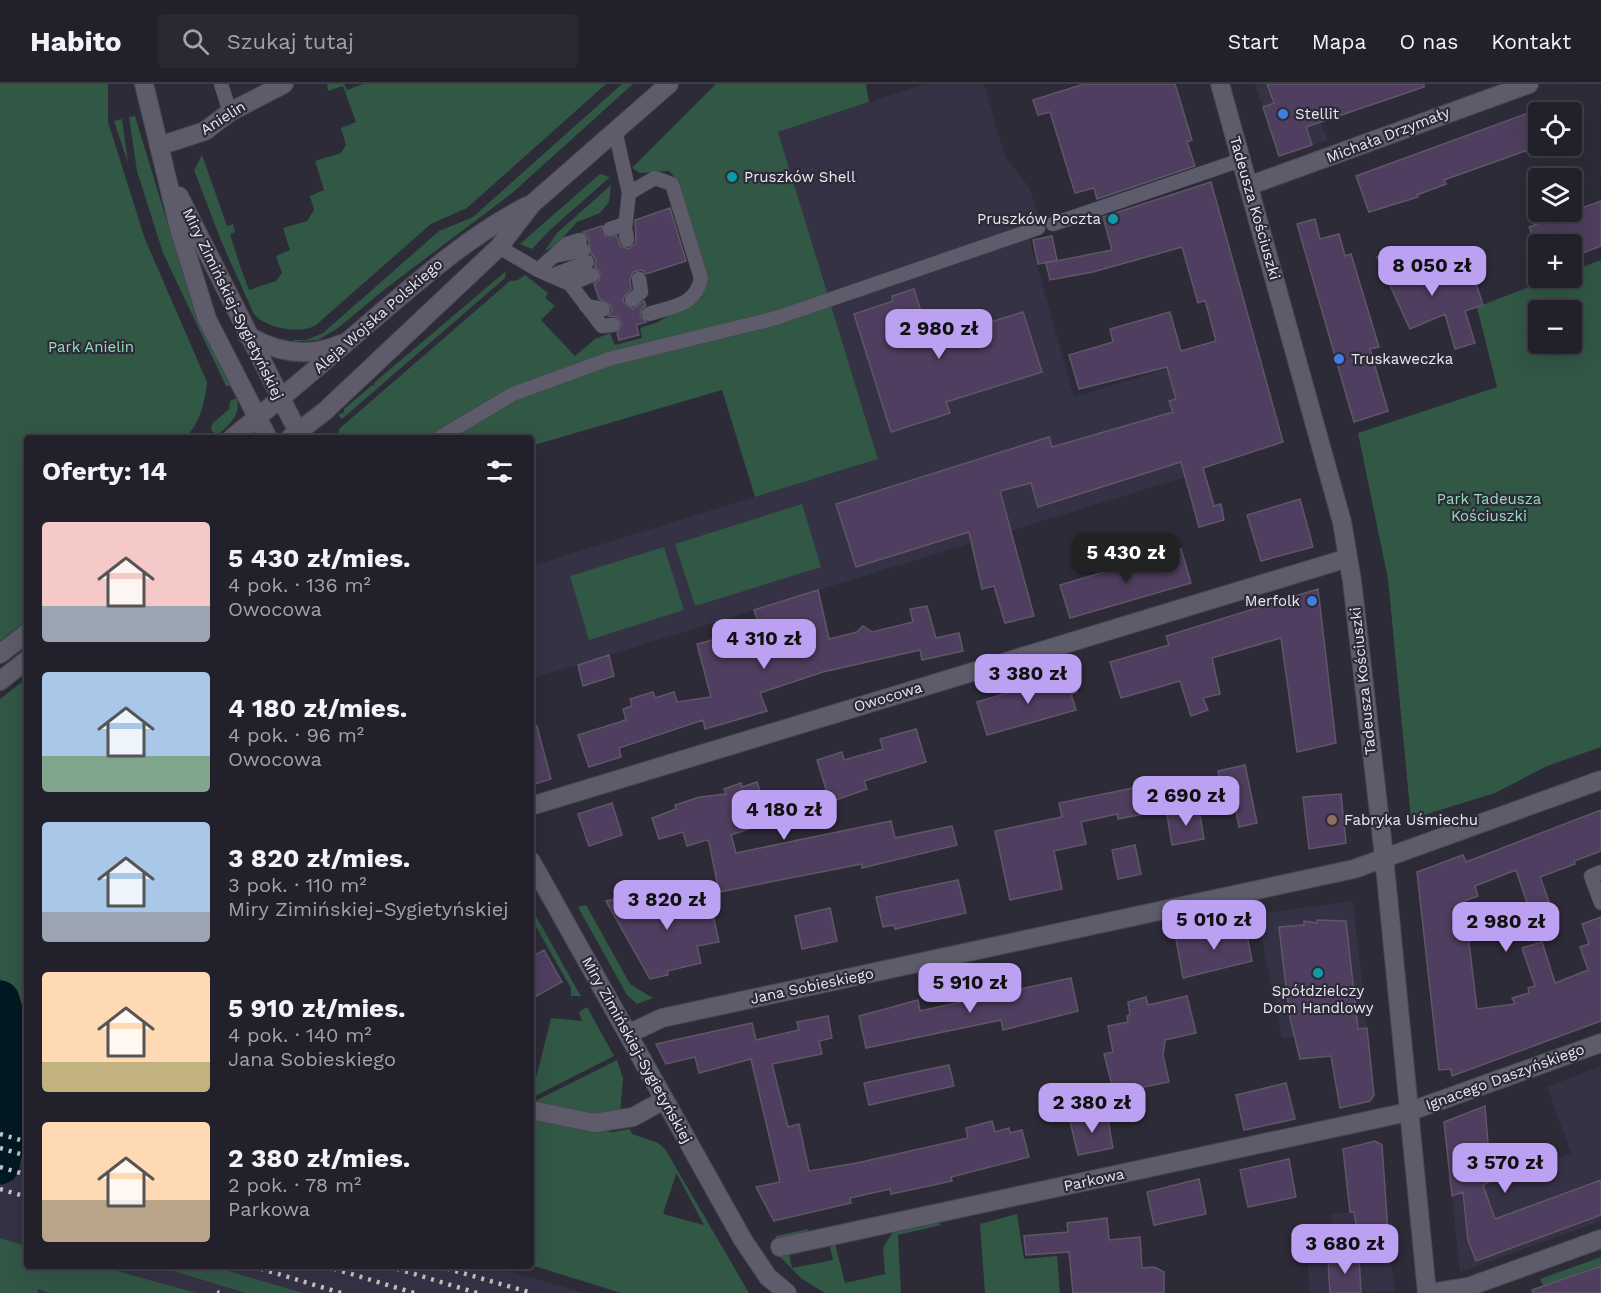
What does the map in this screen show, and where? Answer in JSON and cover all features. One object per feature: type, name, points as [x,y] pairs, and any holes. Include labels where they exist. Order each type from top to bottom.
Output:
[{"type":"street","name":"Miry Zimińskiej-Sygietyńskiej","points":[[144,84],[179,228],[207,319],[266,435]]},
{"type":"street","name":"Anielin","points":[[159,146],[205,131],[230,112],[284,84]]},
{"type":"street","name":"Aleja Wojska Polskiego","points":[[297,435],[499,247],[532,204],[669,84]]},
{"type":"street","name":"Tadeusza Kościuszki","points":[[1220,84],[1321,439],[1342,522],[1384,856],[1428,1293]]},
{"type":"street","name":"Michała Drzymały","points":[[1248,186],[1529,84]]},
{"type":"street","name":"Miry Zimińskiej-Sygietyńskiej","points":[[166,169],[296,435]]},
{"type":"street","name":"Aleja Wojska Polskiego","points":[[236,435],[441,261],[488,226],[532,204]]},
{"type":"street","points":[[247,335],[271,347],[298,352],[325,350],[351,339]]},
{"type":"street","name":"Owocowa","points":[[534,805],[1348,558]]},
{"type":"street","points":[[0,654],[24,635]]},
{"type":"street","points":[[0,681],[24,662]]},
{"type":"street","name":"Jana Sobieskiego","points":[[628,1034],[662,1018],[1354,869],[1384,856],[1601,780]]},
{"type":"street","name":"Miry Zimińskiej-Sygietyńskiej","points":[[534,866],[743,1240],[768,1277],[787,1293]]},
{"type":"street","name":"Ignacego Daszyńskiego","points":[[1408,1112],[1601,1042]]},
{"type":"street","points":[[534,1111],[594,1123],[633,1117],[664,1100]]},
{"type":"street","name":"Parkowa","points":[[780,1247],[1408,1112]]},
{"type":"street","points":[[1428,1293],[1468,1287],[1601,1239]]},
{"type":"lane","points":[[221,84],[230,112]]},
{"type":"lane","points":[[615,130],[629,194],[620,234]]},
{"type":"lane","points":[[1053,224],[1241,160]]},
{"type":"lane","points":[[629,194],[655,178],[672,184],[701,278],[697,294],[692,300],[649,314]]},
{"type":"lane","points":[[444,435],[513,394],[609,359],[776,318],[1038,228]]},
{"type":"lane","points":[[499,247],[538,270],[554,275],[570,284],[602,326],[613,325]]},
{"type":"lane","points":[[538,270],[554,256],[586,257]]},
{"type":"lane","points":[[554,275],[586,257]]},
{"type":"lane","points":[[570,284],[586,257]]},
{"type":"lane","points":[[585,302],[601,304]]},
{"type":"lane","points":[[1601,872],[1591,876],[1601,903]]},
{"type":"shaded area","points":[[926,84],[984,84],[1005,157],[1029,187],[1038,215],[1024,220],[1074,397],[1255,342],[1284,442],[1206,467],[1204,471],[534,678],[534,565],[878,459],[778,132]]},
{"type":"shaded area","points":[[1255,84],[1322,84],[1309,89],[1327,140],[1279,156]]},
{"type":"shaded area","name":"Spółdzielczy Dom Handlowy","points":[[1353,901],[1367,1028],[1282,1038],[1257,914]]},
{"type":"shaded area","points":[[1601,1066],[1601,1221],[1460,1272],[1452,1196],[1571,1153],[1547,1087]]},
{"type":"shaded area","points":[[0,1123],[24,1130],[24,1245],[0,1238]]},
{"type":"shaded area","points":[[1384,1209],[1395,1292],[1310,1293],[1305,1237],[1333,1235],[1331,1214]]},
{"type":"shaded area","points":[[44,1269],[503,1269],[584,1293],[37,1293]]},
{"type":"green space","name":"Park Anielin","points":[[0,84],[108,84],[108,122],[145,239],[207,382],[205,398],[201,412],[188,435],[24,435],[24,622],[0,641]]},
{"type":"green space","points":[[327,84],[344,84],[347,90],[363,84],[606,84],[467,208],[431,224],[316,325],[293,330],[266,323],[254,314],[222,243],[194,170],[202,155],[227,226],[233,224],[235,232],[230,234],[249,290],[276,281],[282,273],[276,256],[290,250],[283,228],[307,221],[314,210],[310,196],[324,190],[315,161],[341,153],[346,145],[341,128],[356,122],[343,86],[328,91]]},
{"type":"green space","points":[[622,84],[633,84],[511,194],[385,289],[338,328],[318,340],[292,342],[293,340],[306,340],[323,333],[439,231],[473,217]]},
{"type":"green space","points":[[716,84],[866,84],[869,102],[778,132],[878,459],[755,497],[722,390],[534,445],[534,435],[338,435],[339,429],[510,281],[518,280],[525,275],[548,293],[545,298],[555,306],[541,320],[575,356],[595,339],[610,333],[615,345],[642,338],[640,328],[656,323],[701,298],[708,281],[679,182],[669,171],[640,173],[632,168]]},
{"type":"green space","points":[[135,116],[196,317],[231,386],[226,386],[163,253],[137,171],[129,117]]},
{"type":"green space","points":[[122,119],[128,163],[114,121]]},
{"type":"green space","points":[[600,174],[610,177],[551,229],[532,249],[520,244]]},
{"type":"green space","points":[[611,185],[609,202],[600,213],[577,222],[558,243],[544,252],[557,233]]},
{"type":"green space","name":"Park Tadeusza Kościuszki","points":[[1601,260],[1601,747],[1547,766],[1495,793],[1411,819],[1388,579],[1358,433],[1497,387],[1477,307],[1528,288],[1582,288],[1582,267]]},
{"type":"green space","points":[[506,271],[505,278],[342,419],[338,415],[344,412],[344,409],[372,385],[374,386],[375,382]]},
{"type":"green space","points":[[237,398],[236,415],[230,424],[216,435],[211,430],[212,424],[229,409],[230,401]]},
{"type":"green space","points":[[802,504],[821,567],[695,606],[675,544]]},
{"type":"green space","points":[[664,547],[684,610],[589,640],[570,576]]},
{"type":"green space","points":[[24,680],[24,1110],[20,1109],[22,1071],[17,1038],[0,979],[0,699]]},
{"type":"green space","points":[[586,905],[630,984],[653,998],[637,1004],[627,995],[578,907]]},
{"type":"green space","points":[[534,912],[581,996],[571,996],[571,988],[534,923]]},
{"type":"green space","points":[[587,1007],[614,1056],[534,1096],[534,1086],[551,1018],[582,1021],[579,1012]]},
{"type":"green space","points":[[0,1041],[5,1072],[5,1103],[0,1102]]},
{"type":"green space","points":[[617,1060],[623,1078],[620,1112],[590,1116],[537,1105],[537,1100]]},
{"type":"green space","points":[[534,1119],[612,1132],[630,1129],[632,1134],[658,1143],[665,1149],[749,1293],[621,1293],[534,1266]],"holes":[[[676,1174],[677,1174],[704,1225],[663,1214]]]},
{"type":"green space","points":[[1017,1214],[1024,1259],[1057,1256],[1060,1293],[985,1293],[980,1224]]},
{"type":"green space","points":[[937,1222],[941,1225],[898,1235],[901,1293],[825,1293],[802,1279],[773,1250],[776,1236],[808,1229],[789,1253],[792,1268],[833,1260],[830,1247],[835,1244],[845,1283],[885,1274],[883,1248],[892,1233]]},
{"type":"green space","points":[[0,1238],[24,1245],[24,1269],[110,1269],[196,1293],[49,1293],[39,1289],[37,1293],[0,1293]]},
{"type":"green space","points":[[1601,1257],[1601,1265],[1543,1286],[1540,1279]]},
{"type":"green space","points":[[167,1269],[221,1269],[303,1293],[246,1293]]},
{"type":"water","points":[[0,979],[16,1034],[22,1071],[20,1108],[15,1127],[1,1123],[6,1098],[0,1041]]},
{"type":"building","points":[[1084,84],[1175,84],[1192,140],[1187,142],[1195,166],[1097,199],[1094,188],[1075,193],[1050,112],[1038,115],[1033,100]]},
{"type":"building","points":[[1267,84],[1424,84],[1424,87],[1306,127],[1312,145],[1279,156],[1263,107],[1274,103]]},
{"type":"building","points":[[1528,113],[1528,150],[1444,180],[1446,184],[1417,195],[1418,197],[1369,212],[1356,176]]},
{"type":"building","points":[[1211,182],[1283,442],[1203,468],[1214,506],[1221,504],[1224,520],[1199,527],[1181,462],[1038,507],[1031,483],[1000,491],[1034,616],[1005,623],[994,586],[982,589],[969,532],[856,567],[836,504],[1049,437],[1052,447],[1173,412],[1169,401],[1176,399],[1167,367],[1079,389],[1069,355],[1113,342],[1110,329],[1170,312],[1181,351],[1216,341],[1205,300],[1198,303],[1182,247],[1093,272],[1050,280],[1046,263],[1112,250],[1103,217]]},
{"type":"building","points":[[1601,201],[1601,246],[1582,253],[1582,234],[1532,234],[1529,227],[1543,222],[1582,222],[1582,208]]},
{"type":"building","points":[[670,208],[686,261],[646,274],[642,270],[633,272],[630,280],[631,289],[623,302],[633,309],[644,301],[646,306],[642,308],[640,316],[646,322],[636,325],[639,335],[619,340],[617,333],[622,324],[617,317],[608,316],[612,311],[611,305],[599,299],[594,284],[599,280],[600,272],[595,267],[596,259],[591,254],[588,237],[583,232],[602,226],[605,236],[617,236],[620,246],[629,249],[636,243],[635,220]]},
{"type":"building","points":[[1315,219],[1320,239],[1339,234],[1345,256],[1351,254],[1379,347],[1370,349],[1388,411],[1354,422],[1297,224]]},
{"type":"building","points":[[1052,236],[1057,260],[1038,264],[1033,240]]},
{"type":"building","points":[[1402,248],[1413,279],[1442,269],[1446,283],[1464,276],[1466,284],[1475,280],[1483,305],[1465,311],[1475,343],[1455,349],[1445,314],[1410,329],[1377,257]]},
{"type":"building","points":[[914,289],[930,341],[1023,312],[1042,372],[946,402],[950,413],[891,432],[854,314],[893,301],[892,296]]},
{"type":"building","points":[[1300,499],[1313,547],[1261,561],[1247,515]]},
{"type":"building","points":[[1181,549],[1191,583],[1070,618],[1060,585]]},
{"type":"building","points":[[1318,589],[1336,743],[1297,752],[1281,638],[1212,658],[1220,694],[1203,698],[1208,710],[1191,716],[1180,681],[1121,698],[1110,662],[1169,645],[1166,636]]},
{"type":"building","points":[[818,590],[829,639],[857,632],[863,626],[872,632],[913,622],[910,609],[927,606],[936,638],[959,633],[963,651],[922,660],[920,650],[823,672],[760,693],[767,711],[705,729],[703,720],[619,748],[621,757],[589,767],[578,735],[626,720],[623,709],[632,706],[630,699],[653,692],[655,698],[674,692],[677,702],[711,697],[697,644],[760,627],[754,610]]},
{"type":"building","points":[[609,655],[614,676],[583,686],[578,665]]},
{"type":"building","points":[[1071,674],[1077,692],[1071,694],[1076,710],[987,735],[977,702]]},
{"type":"building","points":[[534,726],[537,726],[551,779],[534,784]]},
{"type":"building","points":[[916,729],[926,762],[864,781],[867,789],[830,802],[817,760],[842,752],[844,760],[883,749],[880,739]]},
{"type":"building","points":[[1245,765],[1257,823],[1239,827],[1233,796],[1223,798],[1218,771]]},
{"type":"building","points":[[757,782],[770,822],[731,835],[736,853],[891,821],[895,838],[952,826],[957,845],[862,868],[862,864],[719,892],[709,842],[706,840],[687,846],[683,832],[659,839],[652,818],[676,809],[675,805],[700,797],[726,794],[724,789],[741,783],[742,787]]},
{"type":"building","points":[[1143,786],[1149,813],[1118,819],[1117,814],[1081,822],[1086,844],[1054,851],[1062,889],[1010,900],[995,831],[1062,817],[1059,803]]},
{"type":"building","points":[[1341,794],[1346,843],[1309,849],[1303,797]]},
{"type":"building","points":[[612,803],[622,835],[589,846],[578,814]]},
{"type":"building","points":[[1199,809],[1204,839],[1172,845],[1167,815]]},
{"type":"building","points":[[1601,810],[1601,851],[1540,877],[1552,910],[1532,917],[1516,870],[1475,886],[1478,896],[1464,901],[1477,1009],[1515,1004],[1512,998],[1529,993],[1528,988],[1535,986],[1522,948],[1542,942],[1555,983],[1588,970],[1580,947],[1589,944],[1582,924],[1601,917],[1601,1021],[1452,1076],[1451,1069],[1439,1070],[1417,872],[1463,855],[1466,862]]},
{"type":"building","points":[[1135,845],[1141,874],[1118,879],[1112,850]]},
{"type":"building","points":[[958,880],[966,913],[895,929],[894,925],[883,927],[876,897]]},
{"type":"building","points":[[708,892],[719,942],[697,946],[701,963],[667,971],[668,975],[650,979],[606,901],[633,895],[637,908]]},
{"type":"building","points":[[830,908],[837,941],[802,949],[795,916]]},
{"type":"building","name":"Spółdzielczy Dom Handlowy","points":[[1317,920],[1346,921],[1358,1029],[1367,1028],[1374,1095],[1370,1101],[1340,1108],[1331,1056],[1300,1059],[1290,1018],[1282,954],[1279,927],[1304,925],[1304,921],[1317,923]]},
{"type":"building","points":[[1245,925],[1252,961],[1183,978],[1176,939]]},
{"type":"building","points":[[544,950],[562,982],[534,997],[534,955]]},
{"type":"building","points":[[1071,978],[1078,1011],[1003,1030],[1001,1020],[866,1048],[859,1016],[918,1000],[920,1011]]},
{"type":"building","points":[[1187,996],[1196,1033],[1165,1040],[1163,1055],[1169,1082],[1114,1093],[1104,1054],[1113,1052],[1108,1026],[1128,1022],[1127,1016],[1130,1015],[1128,1002],[1146,997],[1148,1005]]},
{"type":"building","points":[[828,1016],[832,1038],[819,1041],[822,1054],[772,1064],[788,1127],[799,1124],[809,1171],[857,1163],[968,1138],[966,1128],[992,1121],[995,1132],[1009,1128],[1010,1133],[1022,1130],[1029,1157],[951,1177],[952,1181],[891,1194],[890,1189],[850,1198],[851,1203],[774,1221],[756,1187],[780,1182],[751,1059],[699,1073],[695,1057],[666,1064],[656,1044],[752,1023],[756,1040],[799,1030],[797,1022]]},
{"type":"building","points":[[949,1065],[954,1086],[869,1105],[864,1083]]},
{"type":"building","points":[[1286,1083],[1295,1119],[1244,1130],[1236,1095]]},
{"type":"building","points":[[1485,1106],[1491,1181],[1483,1185],[1495,1219],[1601,1180],[1601,1215],[1476,1261],[1468,1240],[1463,1192],[1452,1196],[1444,1122]]},
{"type":"building","points":[[1107,1114],[1113,1148],[1078,1155],[1070,1121]]},
{"type":"building","points":[[1375,1141],[1382,1145],[1388,1232],[1358,1235],[1354,1212],[1350,1212],[1343,1149]]},
{"type":"building","points":[[1289,1159],[1296,1197],[1248,1207],[1240,1170]]},
{"type":"building","points":[[1199,1179],[1206,1214],[1154,1225],[1147,1192]]},
{"type":"building","points":[[1107,1218],[1109,1240],[1140,1237],[1142,1268],[1154,1267],[1164,1272],[1164,1293],[1073,1293],[1069,1252],[1026,1255],[1024,1236],[1068,1232],[1067,1223]]},
{"type":"building","points":[[1359,1257],[1361,1293],[1330,1293],[1328,1259]]},
{"type":"building","points":[[1601,1266],[1601,1293],[1533,1293],[1532,1290]]},
{"type":"waterway","points":[[0,1000],[7,1023],[15,1086],[0,1165]]},
{"type":"railway","points":[[0,1134],[24,1141]]},
{"type":"railway","points":[[0,1148],[24,1155]]},
{"type":"railway","points":[[0,1167],[24,1174]]},
{"type":"railway","points":[[0,1189],[24,1196]]},
{"type":"railway","points":[[262,1269],[341,1293]]},
{"type":"railway","points":[[335,1269],[414,1293]]},
{"type":"railway","points":[[398,1269],[477,1293]]},
{"type":"railway","points":[[448,1269],[532,1293]]},
{"type":"place","name":"Stellit","points":[[1283,114]]},
{"type":"place","name":"Pruszków Shell","points":[[732,177]]},
{"type":"place","name":"Pruszków Poczta","points":[[1113,219]]},
{"type":"place","name":"Truskaweczka","points":[[1339,359]]},
{"type":"place","name":"Merfolk","points":[[1312,601]]},
{"type":"place","name":"Fabryka Uśmiechu","points":[[1332,820]]},
{"type":"place","name":"Spółdzielczy Dom Handlowy","points":[[1318,973]]}]
